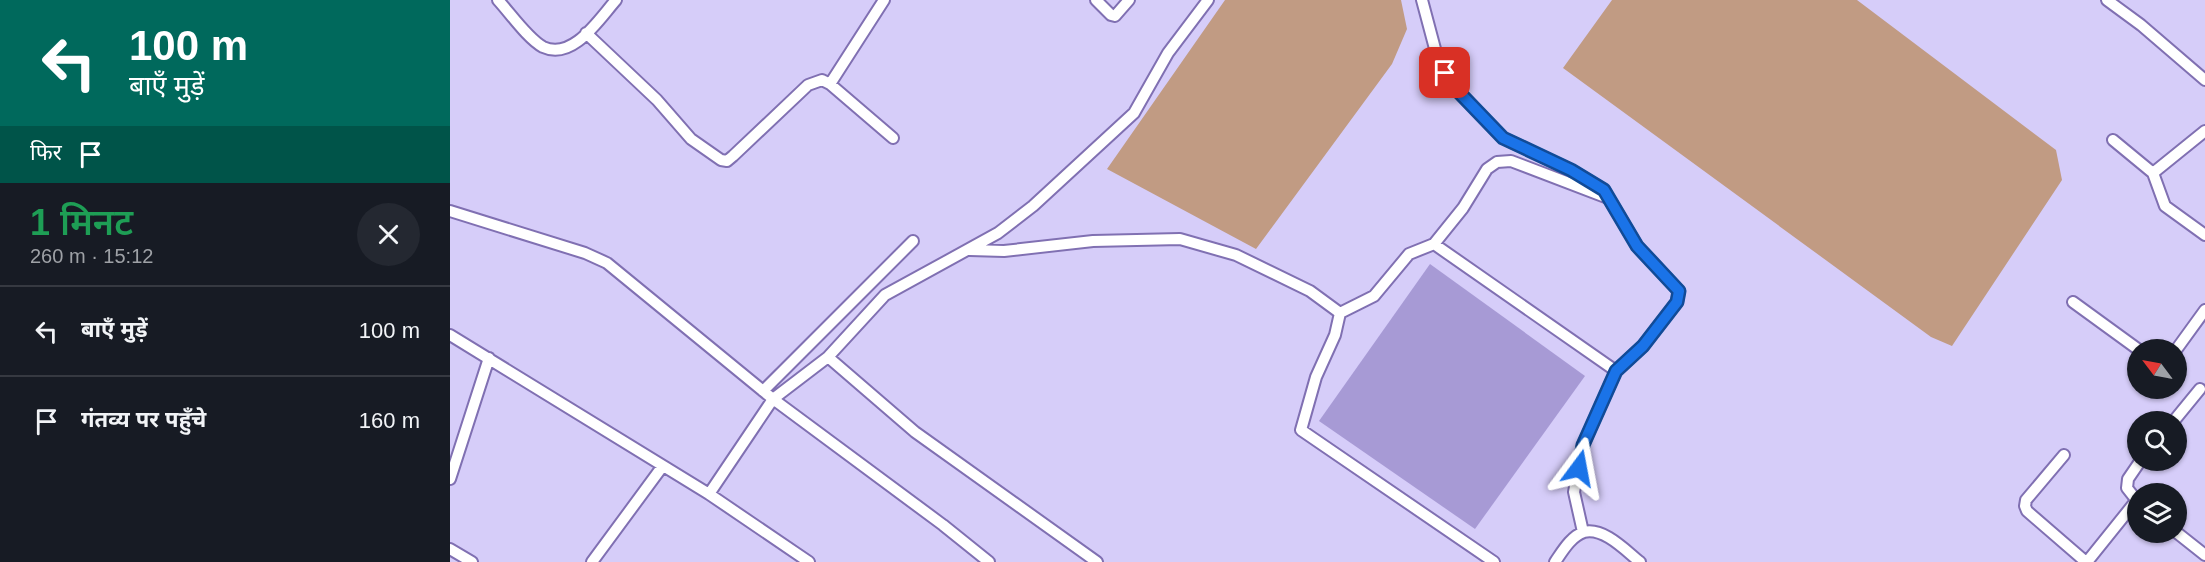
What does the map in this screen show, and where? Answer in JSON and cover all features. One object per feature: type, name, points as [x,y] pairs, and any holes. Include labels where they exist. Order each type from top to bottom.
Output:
[{"type":"street","points":[[498,0],[542,46],[555,50],[571,46],[616,0]]},
{"type":"street","points":[[830,84],[884,0]]},
{"type":"street","points":[[1096,0],[1111,15],[1115,16],[1128,0]]},
{"type":"street","points":[[709,494],[773,399],[828,357],[885,295],[998,233],[1033,207],[1134,113],[1168,53],[1208,0]]},
{"type":"street","points":[[1422,0],[1438,60],[1453,86],[1503,138],[1571,170],[1604,190],[1637,246],[1679,291],[1677,302],[1643,346],[1616,371],[1583,445],[1574,492],[1583,532]]},
{"type":"street","points":[[2107,0],[2205,80]]},
{"type":"street","points":[[586,33],[657,100],[691,139],[720,160],[727,160],[733,156],[808,85],[822,80],[830,84],[892,138]]},
{"type":"street","points":[[2153,172],[2205,131]]},
{"type":"street","points":[[2113,140],[2153,172],[2164,206],[2205,235]]},
{"type":"street","points":[[1340,313],[1374,296],[1409,254],[1434,244],[1463,208],[1487,169],[1497,162],[1511,161],[1609,199]]},
{"type":"street","points":[[450,211],[585,253],[607,263],[773,399],[943,525],[989,562]]},
{"type":"street","points":[[970,250],[1004,251],[1093,241],[1180,239],[1236,255],[1310,291],[1340,313]]},
{"type":"street","points":[[763,391],[913,241]]},
{"type":"street","points":[[1434,244],[1616,371]]},
{"type":"street","points":[[2073,302],[2127,341]]},
{"type":"street","points":[[2184,339],[2205,310]]},
{"type":"street","points":[[1340,313],[1335,335],[1316,377],[1301,430],[1494,562]]},
{"type":"street","points":[[450,334],[709,494],[809,562]]},
{"type":"street","points":[[828,357],[915,432],[1097,562]]},
{"type":"street","points":[[450,479],[489,358]]},
{"type":"street","points":[[2182,411],[2200,389]]},
{"type":"street","points":[[2064,455],[2026,500],[2027,511],[2087,562],[2127,513]]},
{"type":"street","points":[[592,562],[662,467]]},
{"type":"street","points":[[1555,562],[1570,542],[1583,532],[1597,533],[1610,539],[1641,562]]},
{"type":"street","points":[[2187,541],[2205,555]]},
{"type":"street","points":[[450,549],[472,562]]},
{"type":"shaded area","points":[[1225,0],[1401,0],[1407,29],[1392,64],[1256,249],[1107,169]]},
{"type":"shaded area","points":[[1612,0],[1857,0],[2056,150],[2062,180],[1952,346],[1931,337],[1563,68]]},
{"type":"shaded area","points":[[1430,264],[1585,376],[1475,529],[1319,421]]},
{"type":"route","points":[[1445,73],[1453,86],[1503,138],[1571,170],[1604,190],[1637,246],[1679,291],[1677,302],[1643,346],[1616,371],[1583,445],[1579,468]]}]
